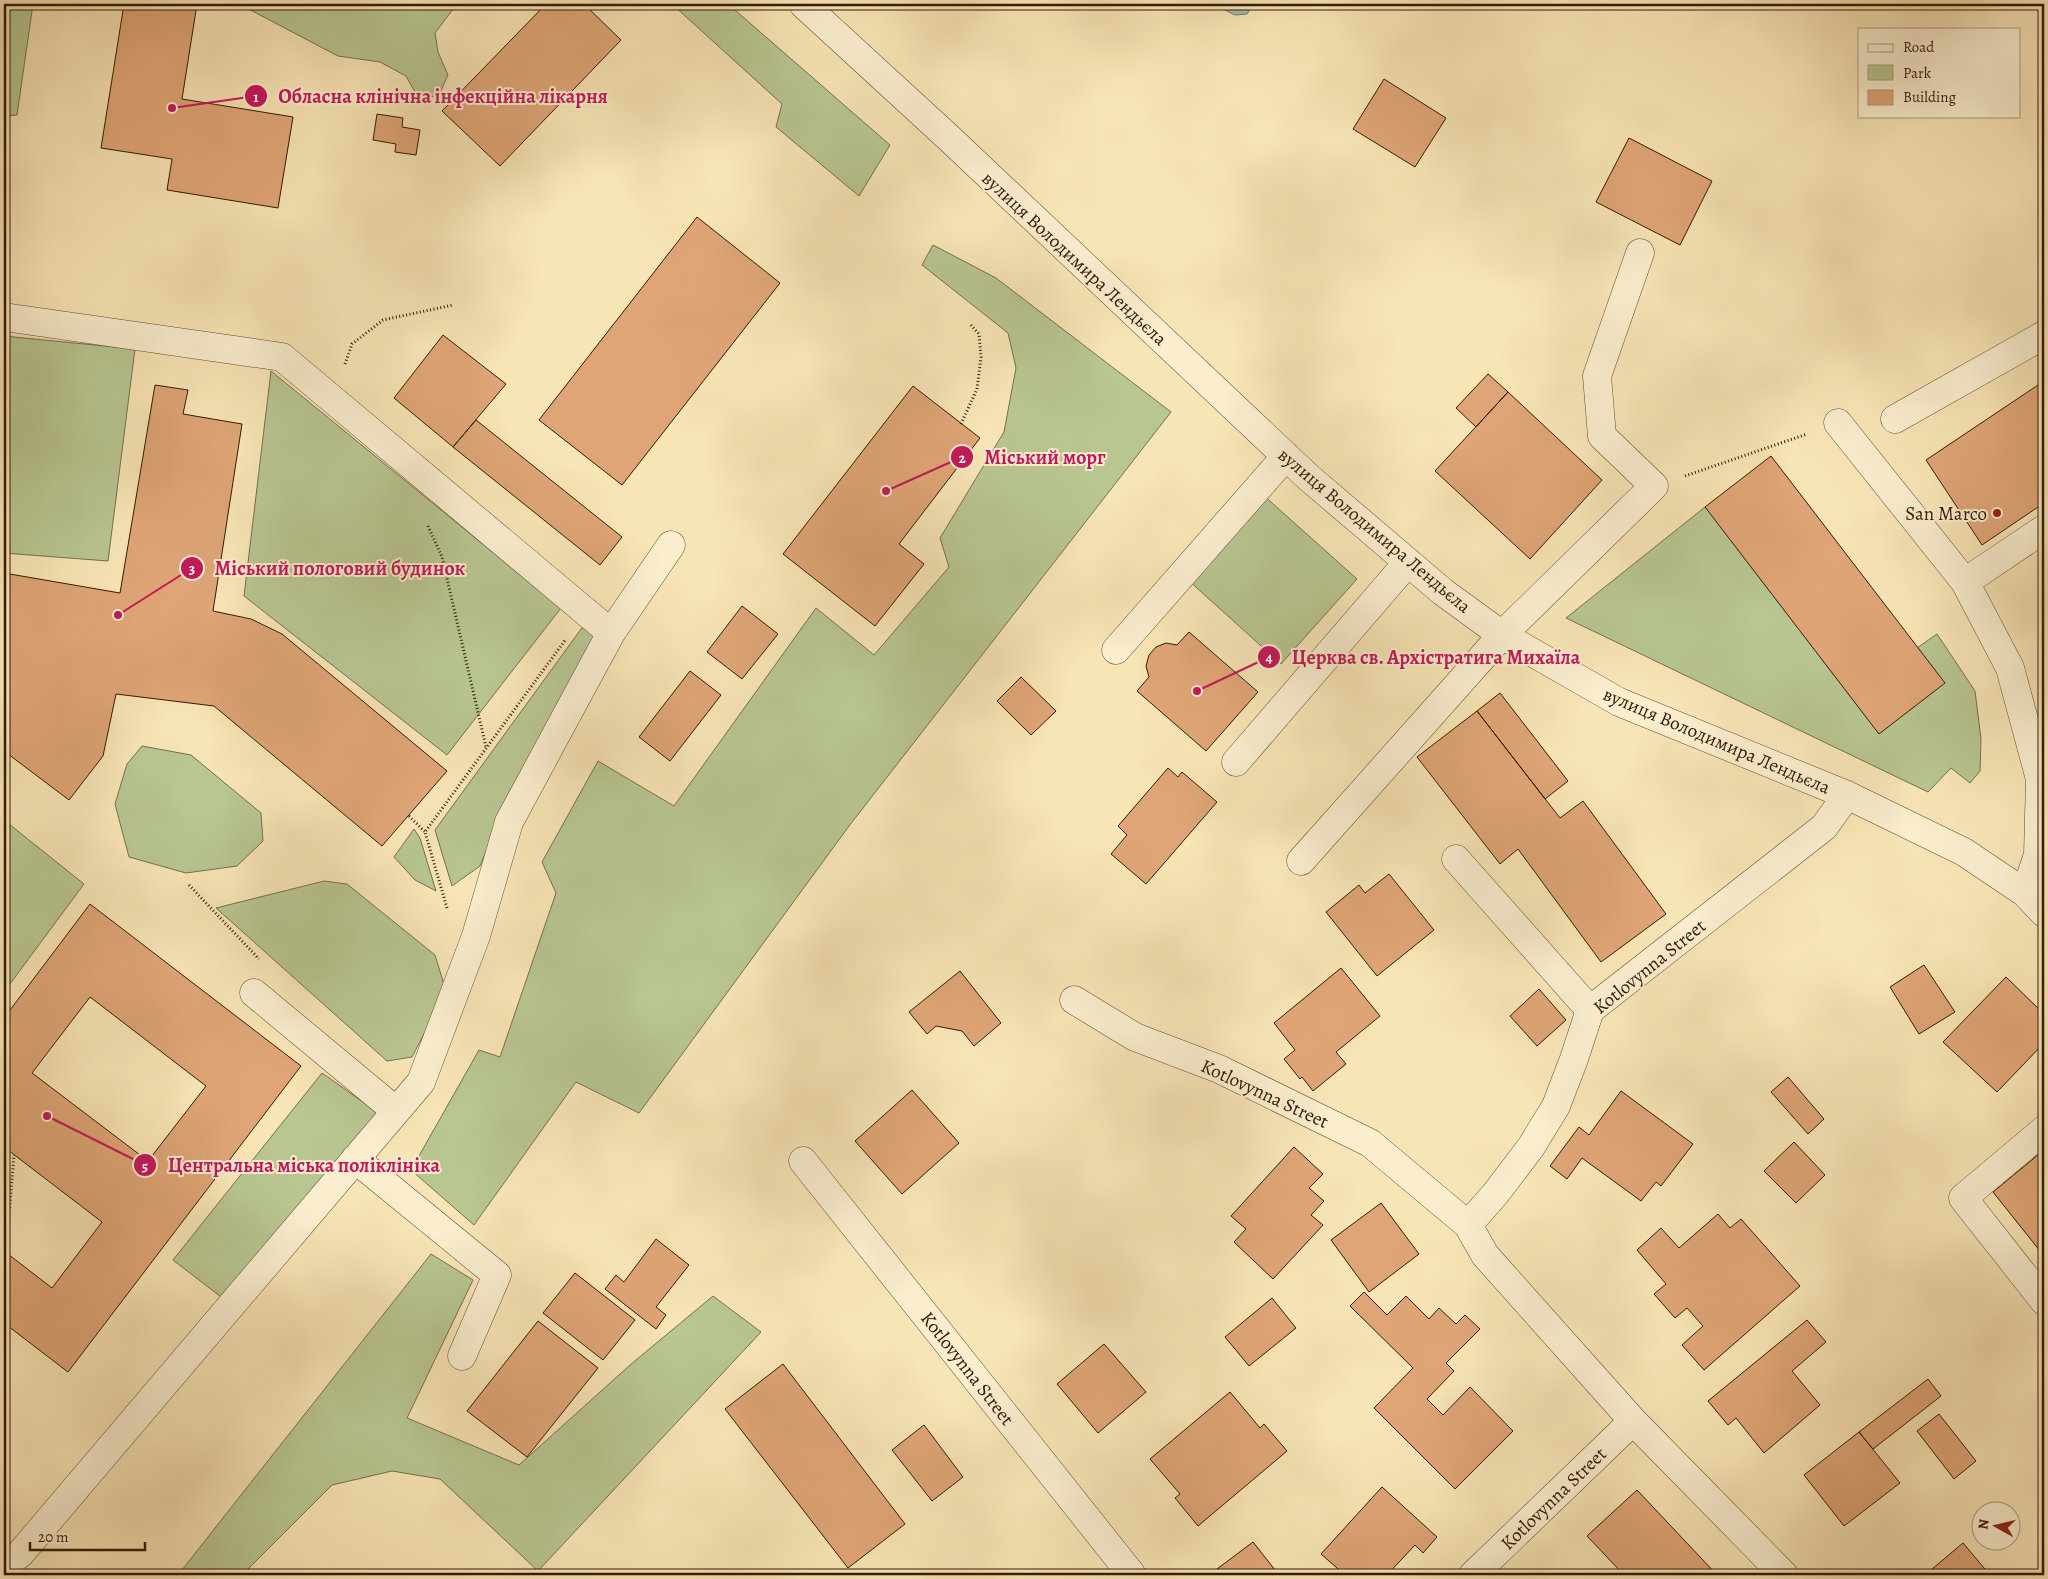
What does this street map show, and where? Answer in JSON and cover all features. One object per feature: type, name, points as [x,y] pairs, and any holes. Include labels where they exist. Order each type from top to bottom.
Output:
[{"type":"street","name":"вулиця Володимира Лендьєла","points":[[803,4],[958,146],[1286,456],[1443,592],[1502,635],[1618,702],[1847,795],[1964,852],[2025,893],[2044,913]]},
{"type":"street","points":[[1301,861],[1502,635],[1654,486],[1602,436],[1597,376],[1640,253]]},
{"type":"street","points":[[4,317],[282,357],[611,634]]},
{"type":"street","points":[[1895,418],[2044,335]]},
{"type":"street","points":[[1838,423],[1965,582],[2010,668],[2040,780],[2038,854],[2025,893]]},
{"type":"street","points":[[1116,650],[1286,456]]},
{"type":"street","points":[[1965,582],[2044,529]]},
{"type":"street","points":[[4,1565],[20,1554],[421,1082],[476,936],[509,822],[611,634],[671,545]]},
{"type":"street","points":[[1236,762],[1408,562]]},
{"type":"street","name":"Kotlovynna Street","points":[[1468,1225],[1496,1193],[1531,1147],[1556,1106],[1590,1010],[1824,827],[1847,795]]},
{"type":"street","points":[[1456,859],[1590,1010]]},
{"type":"street","points":[[254,993],[396,1111]]},
{"type":"street","name":"Kotlovynna Street","points":[[1074,1000],[1135,1037],[1219,1069],[1370,1143],[1468,1225],[1485,1255],[1633,1421],[1784,1575]]},
{"type":"street","points":[[2044,1130],[1963,1198],[2044,1301]]},
{"type":"street","points":[[355,1159],[498,1275],[462,1356]]},
{"type":"street","name":"Kotlovynna Street","points":[[804,1160],[1132,1575]]},
{"type":"street","name":"Kotlovynna Street","points":[[1473,1575],[1633,1421]]},
{"type":"path","points":[[334,400],[352,344],[383,320],[453,305]]},
{"type":"path","points":[[961,424],[977,388],[981,357],[979,334],[970,324]]},
{"type":"path","points":[[1654,486],[1838,423]]},
{"type":"path","points":[[425,521],[442,557],[486,748]]},
{"type":"path","points":[[424,832],[585,612]]},
{"type":"path","points":[[408,816],[424,832],[449,914]]},
{"type":"path","points":[[189,886],[269,969],[254,993]]},
{"type":"path","points":[[6,1253],[14,1155]]},
{"type":"green space","points":[[4,4],[33,4],[17,115],[4,116]]},
{"type":"green space","points":[[239,4],[457,4],[435,33],[438,52],[448,75],[439,95],[419,99],[406,76],[380,62],[338,56]]},
{"type":"green space","points":[[672,4],[728,4],[890,145],[859,196],[776,127],[782,104]]},
{"type":"green space","points":[[933,245],[996,278],[1171,412],[849,826],[639,1113],[576,1082],[474,1225],[411,1170],[479,1050],[500,1057],[556,893],[542,862],[598,761],[674,806],[816,608],[874,655],[949,567],[940,538],[1004,432],[1016,368],[1008,333],[922,265]]},
{"type":"green space","points":[[4,336],[135,349],[108,561],[4,553]]},
{"type":"green space","points":[[271,371],[561,608],[447,755],[244,596]]},
{"type":"green space","points":[[1262,494],[1357,579],[1281,664],[1187,579]]},
{"type":"green space","points":[[1705,507],[1917,648],[1937,634],[1975,691],[1981,739],[1980,771],[1970,783],[1951,768],[1928,792],[1566,618]]},
{"type":"green space","points":[[584,625],[598,632],[508,798],[480,866],[452,886],[435,830]]},
{"type":"green space","points":[[142,746],[191,755],[261,813],[263,841],[237,866],[186,873],[129,857],[115,804],[127,764]]},
{"type":"green space","points":[[4,820],[84,884],[4,992]]},
{"type":"green space","points":[[414,829],[420,838],[436,891],[415,880],[394,857]]},
{"type":"green space","points":[[324,881],[347,884],[435,955],[446,991],[412,1057],[387,1061],[216,908]]},
{"type":"green space","points":[[322,1073],[380,1114],[225,1300],[173,1260]]},
{"type":"green space","points":[[431,1254],[473,1280],[407,1418],[519,1465],[630,1365],[713,1296],[761,1332],[538,1571],[440,1479],[392,1471],[332,1485],[242,1575],[178,1575]]},
{"type":"water","points":[[1213,4],[1252,4],[1252,6],[1247,14],[1235,15]]},
{"type":"building","points":[[124,4],[197,4],[182,99],[293,117],[278,208],[167,190],[172,159],[101,148]]},
{"type":"building","points":[[546,4],[584,4],[621,40],[500,166],[442,111]]},
{"type":"building","points":[[1384,79],[1446,118],[1415,167],[1353,129]]},
{"type":"building","points":[[377,114],[403,118],[402,127],[420,130],[416,155],[395,152],[396,144],[373,140]]},
{"type":"building","points":[[1629,138],[1712,181],[1680,245],[1596,202]]},
{"type":"building","points":[[697,217],[780,283],[622,485],[539,420]]},
{"type":"building","points":[[443,335],[506,384],[453,447],[394,398]]},
{"type":"building","points":[[1488,374],[1508,392],[1476,427],[1456,408]]},
{"type":"building","points":[[2044,381],[2044,503],[1982,545],[1926,460]]},
{"type":"building","points":[[155,385],[188,390],[183,414],[242,424],[213,611],[251,619],[282,634],[447,771],[382,846],[214,706],[116,694],[103,756],[69,800],[4,751],[4,573],[120,593]]},
{"type":"building","points":[[913,386],[980,438],[899,544],[924,564],[875,626],[783,554]]},
{"type":"building","points":[[1508,392],[1602,480],[1530,559],[1435,471]]},
{"type":"building","points":[[476,420],[622,537],[600,565],[453,447]]},
{"type":"building","points":[[1771,456],[1945,683],[1879,734],[1705,507]]},
{"type":"building","points":[[742,606],[778,634],[742,679],[707,652]]},
{"type":"building","points":[[1189,632],[1258,692],[1206,751],[1137,691],[1149,677],[1146,666],[1149,655],[1156,647],[1166,643],[1177,645]]},
{"type":"building","points":[[690,671],[721,695],[670,761],[639,737]]},
{"type":"building","points":[[1021,677],[1056,711],[1031,735],[997,701]]},
{"type":"building","points":[[1500,693],[1568,781],[1545,799],[1477,711]]},
{"type":"building","points":[[1477,711],[1560,818],[1583,801],[1666,914],[1601,962],[1518,849],[1500,864],[1417,757]]},
{"type":"building","points":[[1168,768],[1178,777],[1182,772],[1217,802],[1146,884],[1111,854],[1127,835],[1118,826]]},
{"type":"building","points":[[1389,874],[1434,930],[1377,976],[1326,912],[1359,885],[1365,893]]},
{"type":"building","points":[[90,904],[301,1066],[68,1372],[4,1323],[4,1251],[52,1288],[102,1222],[4,1147],[4,1018]],"holes":[[[90,997],[206,1086],[148,1161],[32,1073]]]},
{"type":"building","points":[[1924,965],[1955,1012],[1919,1034],[1890,987]]},
{"type":"building","points":[[1341,968],[1380,1016],[1336,1052],[1346,1064],[1313,1091],[1302,1077],[1300,1079],[1284,1059],[1295,1050],[1274,1023]]},
{"type":"building","points":[[960,971],[1001,1023],[974,1046],[962,1031],[936,1026],[927,1034],[909,1012]]},
{"type":"building","points":[[2006,977],[2044,1014],[2044,1043],[1997,1092],[1943,1042]]},
{"type":"building","points":[[1539,989],[1566,1020],[1537,1046],[1510,1016]]},
{"type":"building","points":[[1788,1077],[1824,1119],[1808,1134],[1771,1092]]},
{"type":"building","points":[[912,1090],[959,1143],[902,1194],[855,1141]]},
{"type":"building","points":[[1621,1091],[1693,1144],[1661,1186],[1656,1182],[1641,1201],[1582,1158],[1567,1179],[1550,1166],[1579,1127],[1589,1135]]},
{"type":"building","points":[[1794,1142],[1825,1175],[1796,1203],[1764,1171]]},
{"type":"building","points":[[1294,1147],[1323,1174],[1309,1188],[1324,1201],[1311,1215],[1323,1225],[1273,1279],[1234,1242],[1246,1229],[1231,1216]]},
{"type":"building","points":[[2044,1150],[2044,1256],[1993,1192]]},
{"type":"building","points":[[1381,1203],[1419,1254],[1369,1292],[1331,1240]]},
{"type":"building","points":[[1718,1214],[1730,1228],[1741,1219],[1800,1286],[1704,1370],[1682,1345],[1703,1326],[1687,1308],[1675,1318],[1654,1294],[1666,1284],[1637,1250],[1661,1228],[1679,1248]]},
{"type":"building","points":[[656,1239],[689,1265],[656,1307],[666,1315],[656,1329],[605,1289],[616,1275],[624,1282]]},
{"type":"building","points":[[575,1273],[635,1320],[603,1360],[543,1313]]},
{"type":"building","points":[[1364,1292],[1387,1315],[1406,1296],[1429,1319],[1439,1308],[1456,1324],[1465,1315],[1480,1329],[1446,1363],[1454,1371],[1427,1399],[1443,1415],[1470,1387],[1513,1431],[1455,1489],[1374,1408],[1413,1368],[1350,1306]]},
{"type":"building","points":[[1272,1298],[1296,1328],[1249,1366],[1225,1337]]},
{"type":"building","points":[[1807,1320],[1826,1342],[1792,1371],[1820,1405],[1764,1453],[1736,1418],[1728,1425],[1708,1401]]},
{"type":"building","points":[[538,1321],[598,1368],[527,1457],[467,1411]]},
{"type":"building","points":[[1104,1344],[1146,1392],[1098,1433],[1057,1384]]},
{"type":"building","points":[[783,1364],[905,1524],[848,1568],[725,1409]]},
{"type":"building","points":[[1928,1379],[1941,1396],[1873,1449],[1859,1432]]},
{"type":"building","points":[[1230,1392],[1260,1428],[1264,1424],[1287,1451],[1198,1526],[1175,1498],[1180,1494],[1150,1459]]},
{"type":"building","points":[[1939,1414],[1976,1461],[1954,1479],[1917,1431]]},
{"type":"building","points":[[924,1425],[963,1477],[932,1501],[892,1450]]},
{"type":"building","points":[[1859,1432],[1900,1483],[1844,1526],[1804,1475]]},
{"type":"building","points":[[1382,1487],[1437,1537],[1423,1553],[1415,1545],[1387,1575],[1345,1575],[1321,1554]]},
{"type":"building","points":[[1637,1490],[1717,1575],[1624,1575],[1587,1536]]},
{"type":"building","points":[[1253,1542],[1279,1575],[1209,1575]]},
{"type":"building","points":[[1963,1543],[1990,1575],[1925,1575]]},
{"type":"place","name":"Обласна клінічна інфекційна лікарня","points":[[172,108]]},
{"type":"place","name":"Міський морг","points":[[886,491]]},
{"type":"place","name":"San Marco","points":[[1997,513]]},
{"type":"place","name":"Міський пологовий будинок","points":[[118,615]]},
{"type":"place","name":"Церква св. Архістратига Михаїла","points":[[1197,691]]},
{"type":"place","name":"Центральна міська поліклініка","points":[[47,1116]]}]
